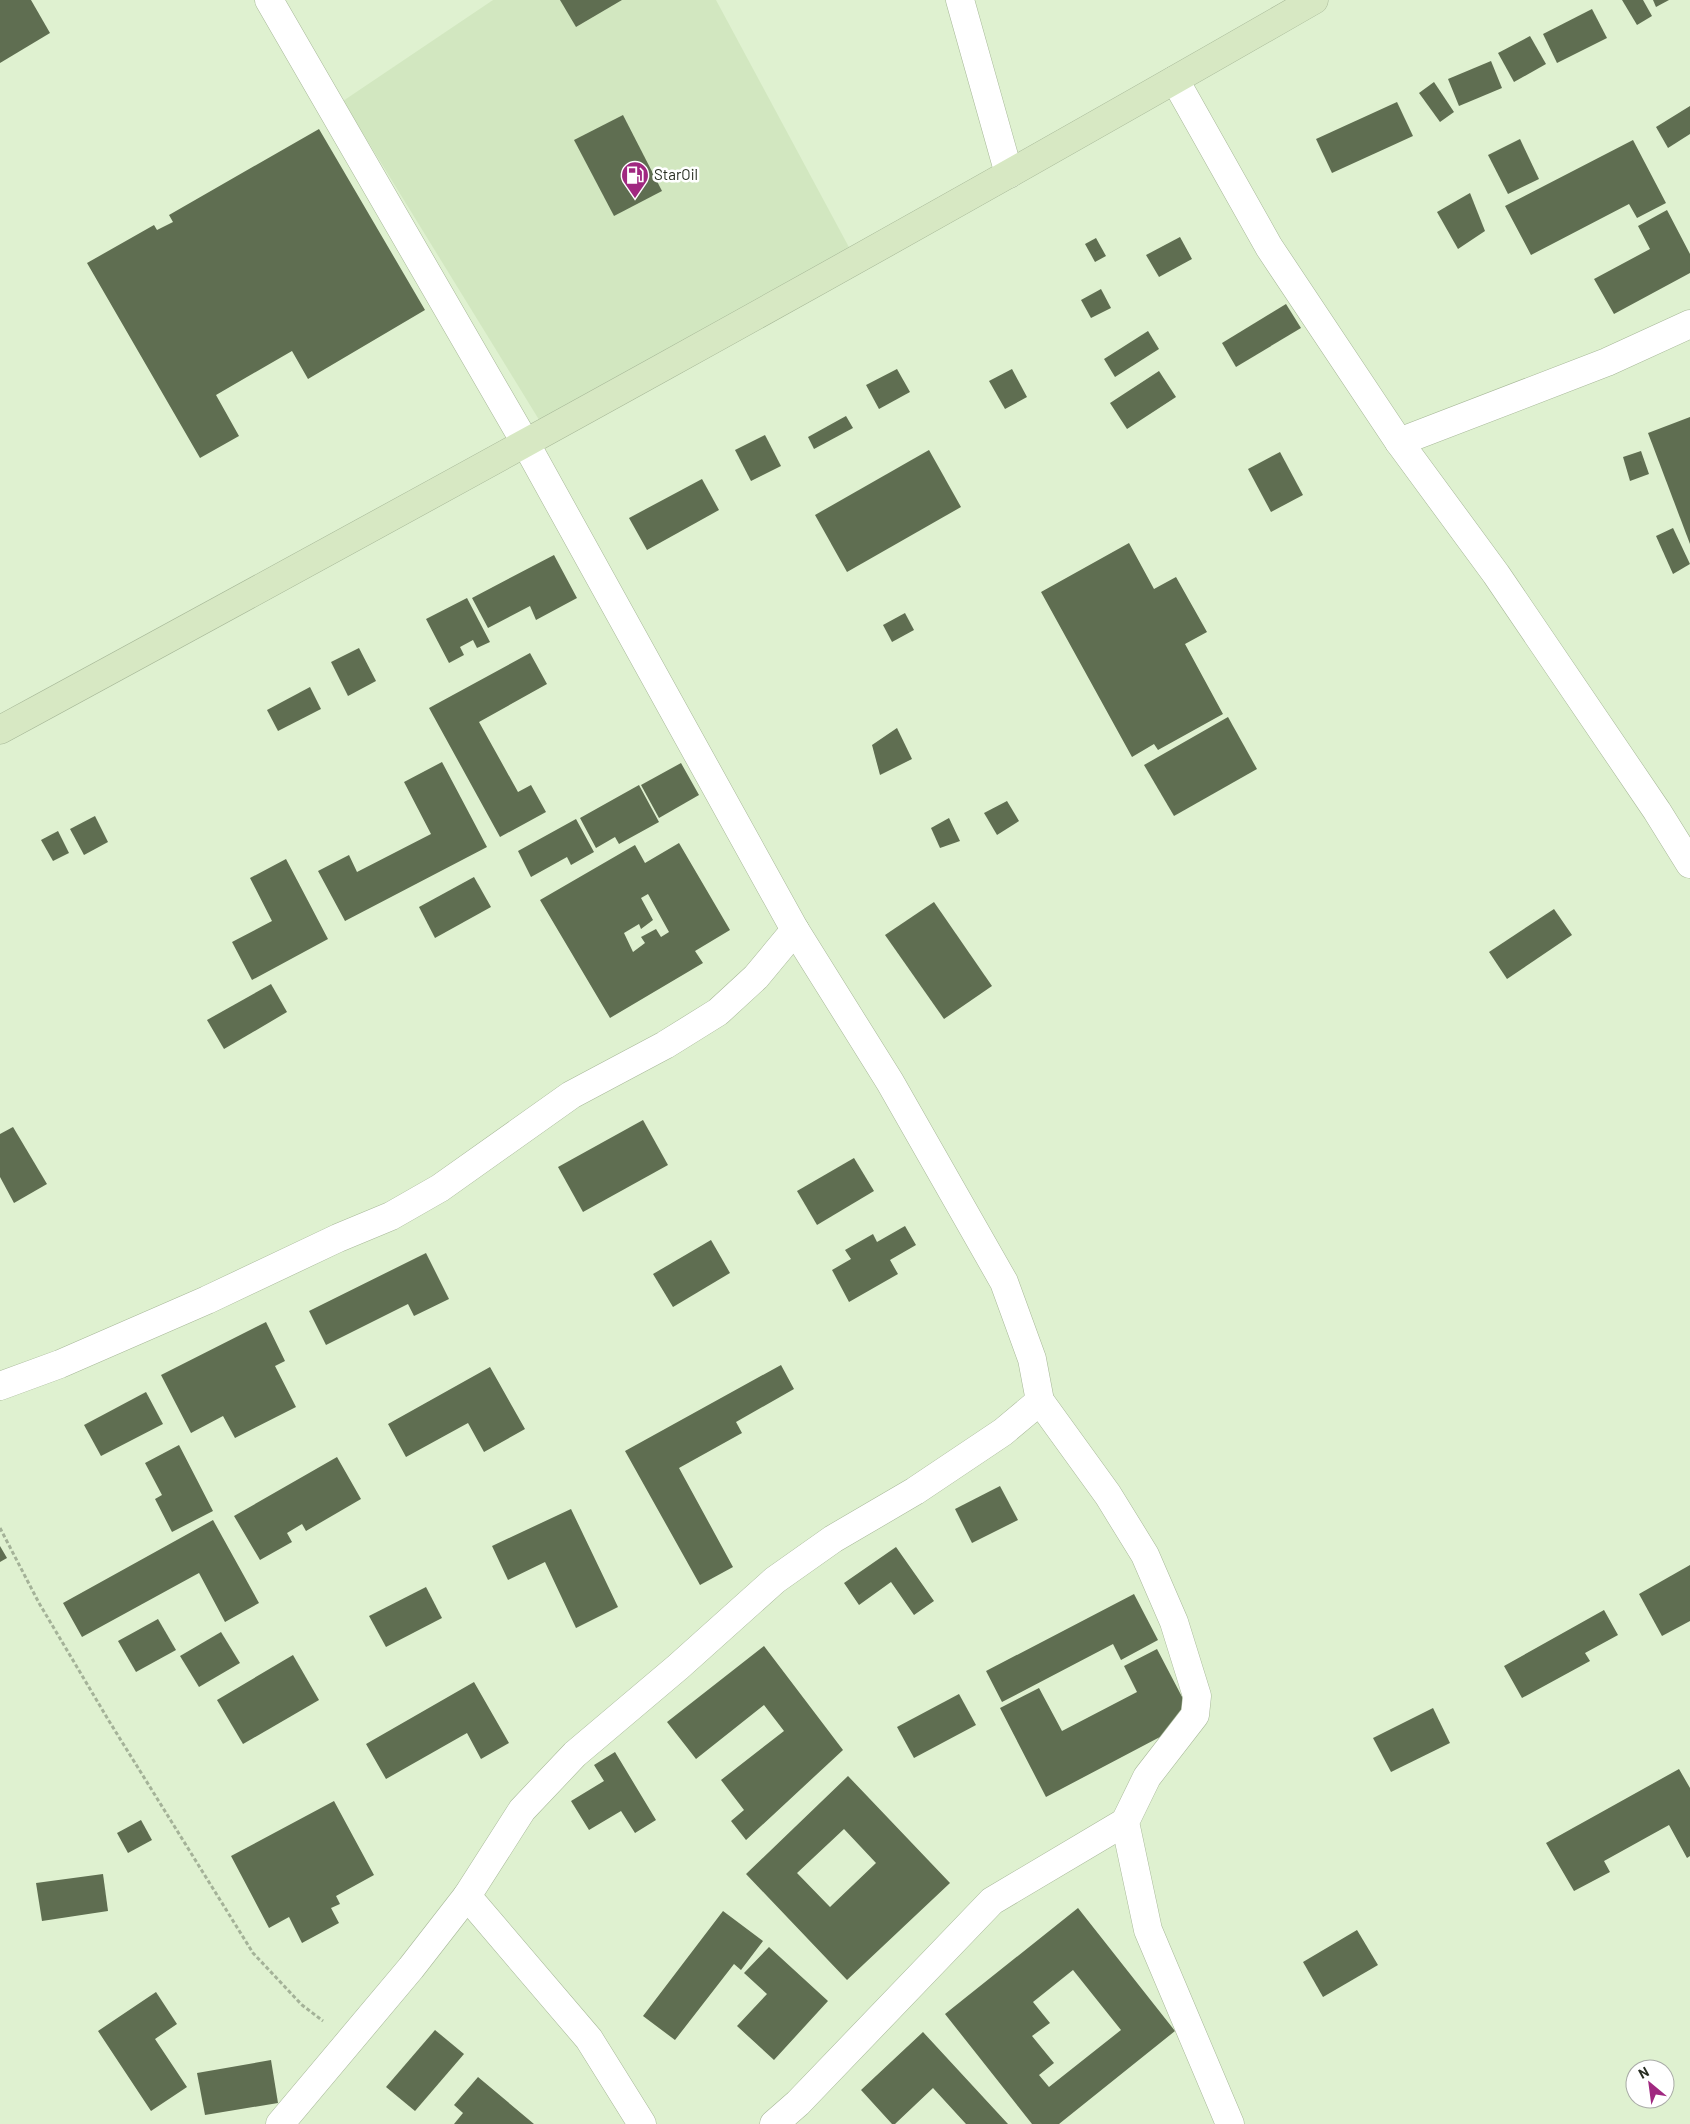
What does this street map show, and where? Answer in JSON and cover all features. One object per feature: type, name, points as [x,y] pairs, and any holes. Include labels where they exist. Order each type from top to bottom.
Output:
[{"type":"main road","points":[[0,730],[526,444],[1009,174],[1314,0]]},
{"type":"street","points":[[269,0],[526,444],[796,930],[890,1082],[1004,1282],[1032,1359],[1040,1401],[1108,1495],[1144,1555],[1174,1622],[1197,1696],[1195,1715],[1147,1777],[1125,1822],[992,1901],[798,2104],[774,2124]]},
{"type":"street","points":[[960,0],[1009,174]]},
{"type":"street","points":[[1174,80],[1269,247],[1399,442],[1496,574],[1657,810],[1690,864]]},
{"type":"street","points":[[1399,442],[1607,362],[1690,324]]},
{"type":"street","points":[[0,1386],[60,1364],[207,1300],[338,1238],[391,1216],[440,1188],[571,1095],[665,1045],[718,1012],[756,977],[796,930]]},
{"type":"street","points":[[280,2124],[350,2042],[467,1896],[522,1810],[575,1754],[678,1667],[775,1580],[834,1539],[915,1491],[1003,1432],[1040,1401]]},
{"type":"street","points":[[1125,1822],[1148,1930],[1230,2124]]},
{"type":"street","points":[[467,1896],[589,2039],[642,2124]]},
{"type":"path","points":[[0,1528],[39,1603],[84,1679],[175,1830],[253,1953],[302,2004],[350,2042]]},
{"type":"shaded area","points":[[493,0],[716,0],[851,251],[541,423],[343,101]]},
{"type":"building","points":[[0,0],[31,0],[50,33],[0,63]]},
{"type":"building","points":[[560,0],[622,0],[576,27]]},
{"type":"building","points":[[1622,0],[1643,0],[1652,16],[1637,25]]},
{"type":"building","points":[[1653,0],[1669,0],[1656,7]]},
{"type":"building","points":[[1592,9],[1607,38],[1557,63],[1543,34]]},
{"type":"building","points":[[1530,36],[1546,64],[1514,82],[1498,53]]},
{"type":"building","points":[[1491,61],[1502,88],[1459,106],[1448,79]]},
{"type":"building","points":[[1434,82],[1454,112],[1440,122],[1419,93]]},
{"type":"building","points":[[1397,102],[1413,136],[1332,173],[1316,139]]},
{"type":"building","points":[[1690,106],[1690,134],[1668,148],[1656,127]]},
{"type":"building","points":[[623,115],[662,191],[614,216],[574,140]]},
{"type":"building","points":[[319,129],[425,310],[308,379],[292,351],[216,395],[239,436],[200,458],[87,263],[154,225],[157,230],[173,222],[169,215]]},
{"type":"building","points":[[1520,139],[1539,179],[1508,194],[1488,155]]},
{"type":"building","points":[[1633,140],[1666,203],[1637,218],[1629,204],[1531,255],[1505,206]]},
{"type":"building","points":[[1470,193],[1485,231],[1458,249],[1437,212]]},
{"type":"building","points":[[1667,210],[1690,254],[1690,273],[1614,314],[1594,279],[1650,249],[1638,226]]},
{"type":"building","points":[[1180,237],[1192,259],[1159,277],[1146,255]]},
{"type":"building","points":[[1096,238],[1106,256],[1095,262],[1085,244]]},
{"type":"building","points":[[1101,289],[1111,308],[1091,318],[1081,300]]},
{"type":"building","points":[[1286,304],[1301,328],[1236,367],[1222,343]]},
{"type":"building","points":[[1148,331],[1159,349],[1115,377],[1104,359]]},
{"type":"building","points":[[897,369],[910,392],[879,409],[866,385]]},
{"type":"building","points":[[1012,369],[1027,397],[1005,409],[989,381]]},
{"type":"building","points":[[1159,371],[1176,397],[1127,429],[1110,403]]},
{"type":"building","points":[[846,416],[853,428],[814,449],[808,437]]},
{"type":"building","points":[[1690,417],[1690,544],[1648,433]]},
{"type":"building","points":[[765,435],[781,466],[751,481],[735,450]]},
{"type":"building","points":[[929,450],[961,507],[847,572],[815,515]]},
{"type":"building","points":[[1641,451],[1649,474],[1630,481],[1623,457]]},
{"type":"building","points":[[1280,452],[1303,495],[1271,512],[1248,469]]},
{"type":"building","points":[[702,479],[719,510],[647,550],[629,518]]},
{"type":"building","points":[[1673,528],[1690,564],[1673,574],[1656,536]]},
{"type":"building","points":[[1129,543],[1154,589],[1176,577],[1207,632],[1185,644],[1223,714],[1158,750],[1154,744],[1132,757],[1041,592]]},
{"type":"building","points":[[554,555],[577,598],[536,620],[530,606],[488,628],[472,598]]},
{"type":"building","points":[[467,598],[490,642],[477,648],[473,640],[460,647],[464,655],[449,663],[426,619]]},
{"type":"building","points":[[905,613],[914,630],[892,642],[883,625]]},
{"type":"building","points":[[359,648],[376,681],[348,696],[331,662]]},
{"type":"building","points":[[530,653],[547,684],[479,722],[518,792],[531,785],[546,812],[500,837],[429,708]]},
{"type":"building","points":[[310,687],[321,709],[278,731],[267,710]]},
{"type":"building","points":[[1228,717],[1257,769],[1174,816],[1144,765]]},
{"type":"building","points":[[897,728],[912,759],[880,775],[872,745]]},
{"type":"building","points":[[442,762],[487,847],[345,921],[318,871],[349,855],[357,872],[431,834],[404,782]]},
{"type":"building","points":[[681,763],[699,795],[659,818],[641,785]]},
{"type":"building","points":[[639,785],[659,822],[619,844],[615,837],[596,848],[580,818]]},
{"type":"building","points":[[1007,801],[1019,821],[997,835],[984,813]]},
{"type":"building","points":[[95,816],[108,842],[84,855],[70,829]]},
{"type":"building","points":[[949,818],[960,841],[940,848],[931,828]]},
{"type":"building","points":[[576,819],[594,852],[571,865],[567,857],[531,877],[518,851]]},
{"type":"building","points":[[58,831],[69,853],[53,861],[41,840]]},
{"type":"building","points":[[679,843],[730,930],[695,951],[703,963],[610,1018],[540,900],[635,845],[645,863]],"holes":[[[648,894],[669,932],[661,937],[656,929],[641,937],[645,943],[633,952],[624,933],[639,924],[641,929],[653,920],[641,898]]]},
{"type":"building","points":[[286,859],[328,939],[252,980],[232,942],[272,921],[250,878]]},
{"type":"building","points":[[474,877],[491,907],[435,938],[419,907]]},
{"type":"building","points":[[934,902],[992,986],[944,1019],[885,935]]},
{"type":"building","points":[[1554,909],[1572,935],[1507,979],[1489,952]]},
{"type":"building","points":[[271,984],[287,1012],[224,1049],[207,1020]]},
{"type":"building","points":[[643,1120],[668,1165],[583,1212],[558,1167]]},
{"type":"building","points":[[13,1127],[47,1184],[14,1203],[0,1177],[0,1134]]},
{"type":"building","points":[[854,1158],[874,1191],[817,1225],[797,1191]]},
{"type":"building","points":[[905,1226],[916,1245],[890,1260],[898,1274],[849,1302],[832,1270],[851,1259],[845,1250],[873,1234],[877,1242]]},
{"type":"building","points":[[711,1240],[730,1273],[673,1307],[653,1274]]},
{"type":"building","points":[[426,1253],[449,1299],[414,1316],[408,1304],[326,1345],[309,1311]]},
{"type":"building","points":[[266,1322],[285,1361],[275,1366],[296,1407],[235,1438],[223,1416],[191,1433],[161,1375]]},
{"type":"building","points":[[781,1365],[794,1389],[736,1422],[742,1433],[679,1468],[733,1567],[700,1585],[625,1451]]},
{"type":"building","points":[[490,1367],[525,1429],[484,1452],[468,1423],[406,1457],[388,1424]]},
{"type":"building","points":[[146,1392],[163,1424],[101,1456],[84,1425]]},
{"type":"building","points":[[179,1445],[213,1511],[172,1532],[155,1499],[162,1495],[145,1463]]},
{"type":"building","points":[[337,1457],[361,1499],[306,1531],[302,1524],[287,1533],[292,1542],[260,1560],[234,1516]]},
{"type":"building","points":[[1000,1486],[1018,1520],[972,1543],[955,1509]]},
{"type":"building","points":[[571,1509],[618,1607],[576,1628],[545,1562],[508,1580],[492,1546]]},
{"type":"building","points":[[213,1520],[259,1603],[225,1622],[199,1573],[82,1637],[63,1603]]},
{"type":"building","points":[[0,1546],[7,1558],[0,1562]]},
{"type":"building","points":[[896,1547],[934,1601],[914,1615],[891,1582],[859,1605],[844,1583]]},
{"type":"building","points":[[1690,1565],[1690,1621],[1662,1636],[1639,1594]]},
{"type":"building","points":[[426,1587],[442,1618],[386,1647],[369,1616]]},
{"type":"building","points":[[1134,1594],[1158,1640],[1121,1660],[1113,1644],[1002,1702],[986,1671]]},
{"type":"building","points":[[1604,1610],[1618,1635],[1585,1653],[1590,1661],[1522,1698],[1504,1666]]},
{"type":"building","points":[[158,1619],[176,1650],[136,1672],[118,1641]]},
{"type":"building","points":[[221,1632],[240,1663],[199,1687],[180,1656]]},
{"type":"building","points":[[764,1646],[843,1750],[746,1840],[731,1821],[744,1810],[721,1780],[784,1731],[764,1705],[696,1759],[667,1722]]},
{"type":"building","points":[[1157,1649],[1191,1714],[1177,1728],[1046,1797],[1000,1708],[1039,1688],[1062,1731],[1137,1692],[1124,1666]]},
{"type":"building","points":[[293,1655],[319,1700],[243,1744],[217,1700]]},
{"type":"building","points":[[474,1682],[509,1743],[481,1759],[467,1733],[386,1779],[366,1744]]},
{"type":"building","points":[[959,1694],[976,1725],[914,1758],[897,1727]]},
{"type":"building","points":[[1433,1708],[1450,1743],[1391,1772],[1373,1738]]},
{"type":"building","points":[[615,1752],[656,1820],[635,1833],[621,1811],[589,1830],[571,1801],[604,1781],[594,1765]]},
{"type":"building","points":[[1679,1769],[1690,1788],[1690,1856],[1687,1858],[1669,1825],[1604,1861],[1610,1872],[1574,1891],[1546,1843]]},
{"type":"building","points":[[848,1776],[950,1883],[847,1980],[746,1874]],"holes":[[[844,1829],[876,1863],[830,1907],[797,1873]]]},
{"type":"building","points":[[334,1801],[374,1875],[336,1896],[340,1904],[331,1908],[339,1923],[302,1943],[289,1917],[269,1928],[231,1856]]},
{"type":"building","points":[[141,1820],[152,1840],[128,1853],[117,1833]]},
{"type":"building","points":[[103,1874],[108,1911],[42,1921],[36,1883]]},
{"type":"building","points":[[1078,1908],[1175,2031],[1059,2124],[1032,2124],[945,2014]],"holes":[[[1073,1970],[1121,2030],[1049,2087],[1039,2075],[1054,2063],[1032,2036],[1050,2023],[1033,2002]]]},
{"type":"building","points":[[723,1911],[763,1941],[741,1970],[734,1964],[675,2040],[643,2016]]},
{"type":"building","points":[[1357,1930],[1378,1965],[1323,1997],[1303,1962]]},
{"type":"building","points":[[769,1947],[828,2001],[774,2060],[737,2026],[767,1994],[744,1973]]},
{"type":"building","points":[[156,1992],[177,2024],[155,2039],[187,2087],[151,2111],[98,2031]]},
{"type":"building","points":[[435,2030],[464,2054],[415,2111],[386,2087]]},
{"type":"building","points":[[923,2032],[1008,2124],[966,2124],[933,2088],[895,2124],[892,2124],[861,2090]]},
{"type":"building","points":[[271,2060],[278,2103],[205,2115],[197,2073]]},
{"type":"building","points":[[478,2077],[534,2124],[454,2124],[463,2113],[454,2105]]},
{"type":"place","name":"StarOil","points":[[635,199]]}]
